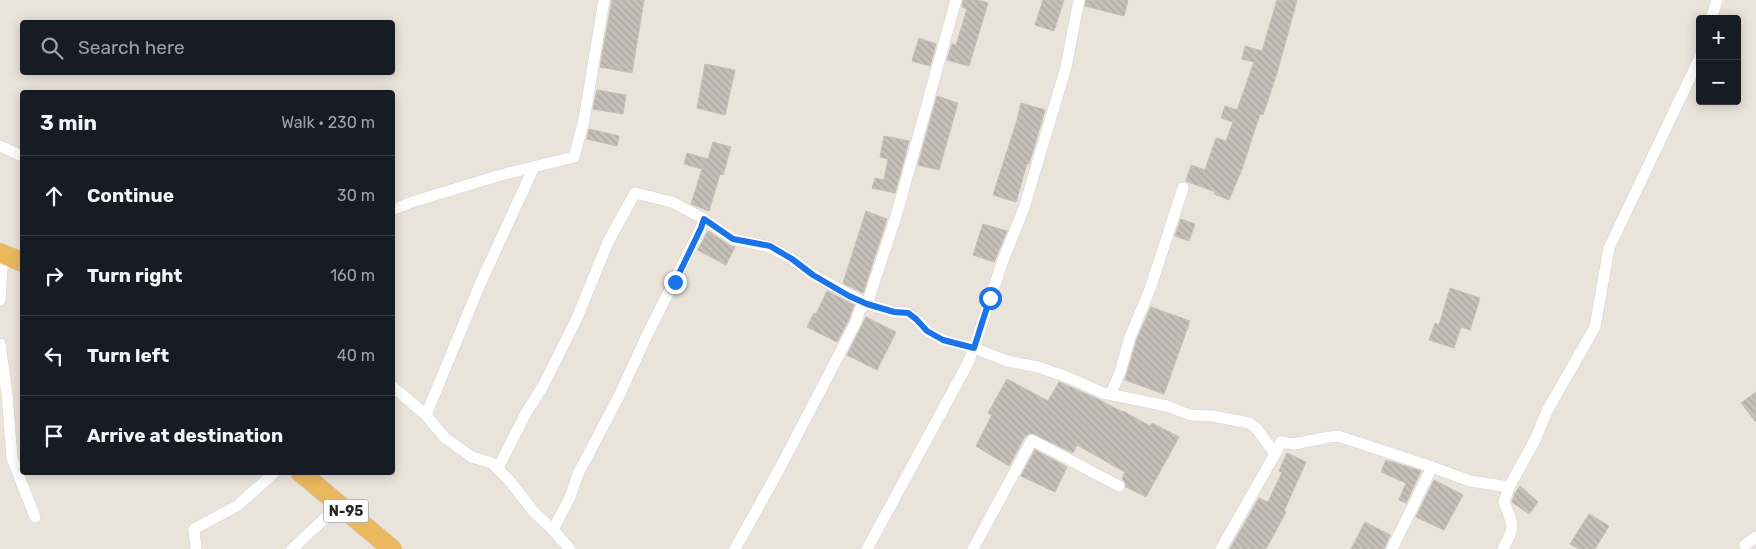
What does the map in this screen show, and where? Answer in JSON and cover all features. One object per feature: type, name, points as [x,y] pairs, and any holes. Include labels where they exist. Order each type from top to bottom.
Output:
[{"type":"highway","points":[[2,253],[20,261]]},
{"type":"highway","name":"N-95","points":[[304,475],[392,549]]},
{"type":"street","points":[[395,209],[501,175],[574,157],[584,120],[604,0]]},
{"type":"street","points":[[735,549],[781,466],[856,322],[860,309],[867,304],[897,213],[956,0]]},
{"type":"street","points":[[867,549],[974,348],[1002,263],[1024,208],[1066,66],[1079,0]]},
{"type":"street","points":[[1712,15],[1717,0]]},
{"type":"street","points":[[1503,549],[1513,531],[1504,502],[1509,487],[1535,440],[1547,412],[1595,327],[1609,248],[1699,60]]},
{"type":"street","points":[[0,146],[20,155]]},
{"type":"street","points":[[426,415],[481,282],[534,167]]},
{"type":"street","points":[[1111,394],[1130,338],[1150,289],[1183,188]]},
{"type":"street","points":[[498,468],[577,318],[608,242],[634,193],[672,202],[704,219],[733,239],[770,246],[792,259],[813,275],[867,304],[894,312],[908,313],[927,331],[943,340],[974,348],[1007,362],[1038,367],[1103,393],[1167,406],[1190,415],[1212,416],[1249,423],[1256,428],[1275,454]]},
{"type":"street","points":[[554,530],[570,497],[578,474],[619,396],[704,219]]},
{"type":"street","points":[[0,300],[2,253]]},
{"type":"street","points":[[0,344],[7,394],[12,458],[35,517]]},
{"type":"street","points":[[395,389],[426,415],[445,438],[472,458],[492,462],[534,512],[554,530],[570,549]]},
{"type":"street","points":[[1220,549],[1281,442],[1294,444],[1338,436],[1470,481],[1509,487]]},
{"type":"street","points":[[972,549],[1032,440],[1119,486]]},
{"type":"street","points":[[1392,549],[1432,467]]},
{"type":"street","points":[[196,549],[194,529],[236,506],[272,475]]},
{"type":"street","points":[[292,549],[339,505]]},
{"type":"street","points":[[1745,545],[1756,537]]},
{"type":"building","points":[[612,0],[644,0],[632,73],[600,67]]},
{"type":"building","points":[[963,0],[978,0],[988,3],[969,66],[947,60],[952,44],[956,45],[967,9],[962,7]]},
{"type":"building","points":[[1043,0],[1064,0],[1054,31],[1035,25]]},
{"type":"building","points":[[1086,0],[1128,0],[1124,16],[1085,6]]},
{"type":"building","points":[[1277,0],[1297,0],[1277,73],[1263,115],[1260,114],[1242,169],[1229,200],[1214,194],[1215,192],[1186,181],[1191,165],[1205,170],[1216,138],[1226,141],[1233,122],[1221,118],[1225,106],[1237,110],[1254,62],[1242,59],[1245,46],[1262,51]]},
{"type":"building","points":[[919,38],[936,44],[930,66],[912,61]]},
{"type":"building","points":[[705,64],[735,70],[725,115],[697,108]]},
{"type":"building","points":[[597,90],[626,95],[623,114],[593,109]]},
{"type":"building","points":[[937,96],[958,103],[939,170],[918,165]]},
{"type":"building","points":[[1021,103],[1045,110],[1016,202],[993,195]]},
{"type":"building","points":[[589,129],[619,136],[617,146],[587,139]]},
{"type":"building","points":[[884,136],[909,141],[895,193],[872,188],[875,178],[884,180],[888,159],[880,157]]},
{"type":"building","points":[[713,142],[731,147],[723,175],[720,174],[709,211],[691,204],[702,169],[684,164],[687,153],[708,159]]},
{"type":"building","points":[[866,211],[887,219],[863,293],[843,283]]},
{"type":"building","points":[[1181,219],[1195,224],[1189,241],[1175,236]]},
{"type":"building","points":[[983,224],[1007,231],[994,262],[973,255]]},
{"type":"building","points":[[708,231],[735,247],[726,265],[698,250]]},
{"type":"building","points":[[1450,288],[1480,298],[1470,330],[1461,327],[1454,348],[1429,340],[1435,323],[1439,325]]},
{"type":"building","points":[[827,291],[854,305],[837,342],[807,327],[814,313],[816,314]]},
{"type":"building","points":[[1151,307],[1190,321],[1164,394],[1125,380],[1137,339]]},
{"type":"building","points":[[866,317],[896,332],[877,370],[847,355]]},
{"type":"building","points":[[1007,379],[1048,401],[1059,382],[1123,411],[1150,426],[1152,423],[1179,437],[1146,497],[1126,487],[1122,479],[1125,472],[1077,445],[1073,453],[1031,433],[1025,436],[1009,466],[976,446],[992,415],[988,413]]},
{"type":"building","points":[[1756,392],[1756,422],[1741,403]]},
{"type":"building","points":[[1035,450],[1067,467],[1055,492],[1021,476]]},
{"type":"building","points":[[1287,453],[1306,462],[1284,511],[1286,512],[1266,549],[1230,549],[1259,498],[1268,502],[1282,472],[1279,471]]},
{"type":"building","points":[[1386,460],[1421,471],[1406,503],[1399,500],[1406,483],[1381,472]]},
{"type":"building","points":[[1434,480],[1463,495],[1444,530],[1416,517]]},
{"type":"building","points":[[1520,486],[1538,502],[1529,514],[1512,502]]},
{"type":"building","points":[[1589,514],[1609,526],[1595,549],[1579,549],[1570,544]]},
{"type":"building","points":[[1365,522],[1390,535],[1384,549],[1351,549]]},
{"type":"route","points":[[675,282],[704,219],[733,239],[770,246],[792,259],[813,275],[849,296],[867,304],[894,312],[908,313],[927,331],[943,340],[974,348],[990,298]]}]
